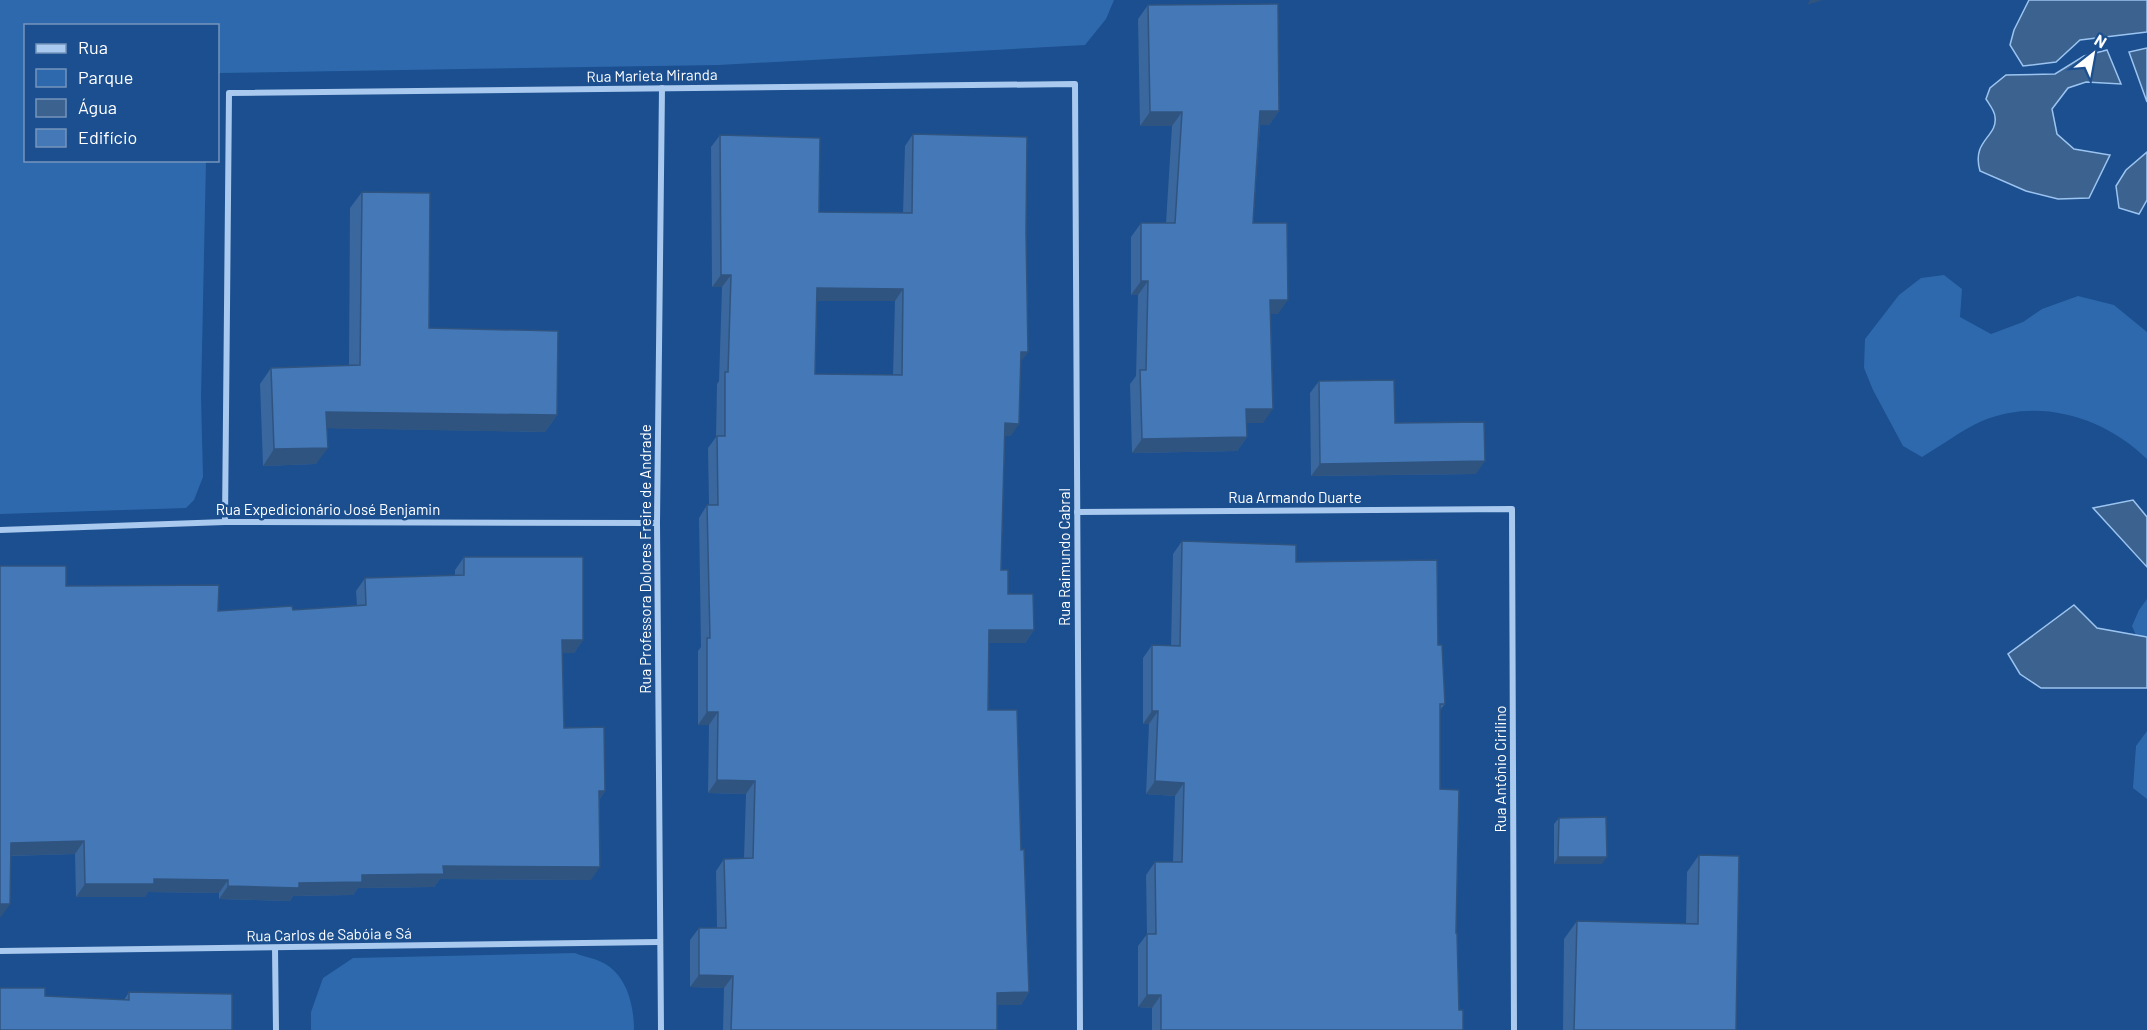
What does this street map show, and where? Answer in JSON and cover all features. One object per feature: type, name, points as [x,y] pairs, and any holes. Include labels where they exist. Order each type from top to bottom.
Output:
[{"type":"street","name":"Rua Marieta Miranda","points":[[225,522],[229,93],[1075,84]]},
{"type":"street","name":"Rua Raimundo Cabral","points":[[1075,84],[1080,1030]]},
{"type":"street","name":"Rua Professora Dolores Freire de Andrade","points":[[661,1030],[657,523],[662,88]]},
{"type":"street","name":"Rua Armando Duarte","points":[[1077,512],[1512,509]]},
{"type":"street","name":"Rua Antônio Cirilino","points":[[1512,509],[1514,1030]]},
{"type":"street","name":"Rua Expedicionário José Benjamin","points":[[0,530],[225,522],[657,523]]},
{"type":"street","name":"Rua Carlos de Sabóia e Sá","points":[[0,951],[659,942]]},
{"type":"street","points":[[275,948],[276,1030]]},
{"type":"green space","points":[[0,0],[1114,0],[1106,19],[1085,45],[719,65],[219,73],[219,24],[24,24],[24,162],[206,162],[201,397],[203,477],[194,500],[186,508],[0,514]]},
{"type":"green space","points":[[1944,275],[1962,289],[1960,317],[1991,334],[2023,322],[2042,309],[2078,296],[2114,305],[2147,332],[2147,459],[2130,444],[2091,422],[2048,411],[2004,414],[1982,421],[1922,457],[1903,446],[1864,368],[1865,339],[1899,295],[1921,278]]},
{"type":"green space","points":[[2147,599],[2147,656],[2132,626]]},
{"type":"green space","points":[[2147,731],[2147,799],[2133,788],[2136,746]]},
{"type":"green space","points":[[575,953],[604,963],[620,978],[631,1003],[634,1030],[311,1030],[311,1012],[323,978],[353,958]]},
{"type":"water","points":[[2029,0],[2147,0],[2147,32],[2080,40],[2056,62],[2023,66],[2010,45],[2014,30]]},
{"type":"water","points":[[2147,48],[2147,102],[2129,52]]},
{"type":"water","points":[[2107,50],[2121,84],[2086,82],[2068,88],[2052,109],[2057,134],[2074,149],[2110,155],[2089,198],[2058,199],[2026,191],[1980,171],[1979,152],[1995,124],[1994,112],[1986,99],[1990,88],[2006,75],[2055,74],[2084,56]]},
{"type":"water","points":[[2147,152],[2147,200],[2139,214],[2119,208],[2116,186],[2126,170]]},
{"type":"water","points":[[2133,500],[2147,517],[2147,567],[2093,508]]},
{"type":"water","points":[[2074,605],[2097,628],[2147,637],[2147,688],[2041,688],[2020,674],[2008,654]]},
{"type":"building","points":[[1278,4],[1279,111],[1260,111],[1253,223],[1287,223],[1288,300],[1270,300],[1273,409],[1246,409],[1247,437],[1142,439],[1140,370],[1146,370],[1148,281],[1141,281],[1141,223],[1175,223],[1182,112],[1150,112],[1148,5]]},
{"type":"building","points":[[913,134],[1027,137],[1028,352],[1021,352],[1019,424],[1005,423],[1001,570],[1008,570],[1008,594],[1033,594],[1034,630],[989,630],[988,710],[1017,710],[1021,850],[1024,849],[1029,992],[997,993],[997,1030],[731,1030],[733,976],[699,975],[699,928],[726,928],[724,859],[753,858],[755,781],[717,780],[718,712],[707,712],[707,638],[710,638],[707,505],[718,505],[717,436],[725,436],[725,372],[728,372],[731,275],[721,275],[720,135],[820,138],[819,212],[912,213]],"holes":[[[817,288],[903,289],[902,375],[815,374]]]},
{"type":"building","points":[[362,192],[430,193],[429,328],[558,331],[557,415],[326,412],[328,448],[274,449],[271,368],[360,365]]},
{"type":"building","points":[[1394,380],[1395,423],[1484,422],[1485,461],[1320,464],[1319,381]]},
{"type":"building","points":[[1182,541],[1296,545],[1296,562],[1437,560],[1438,645],[1442,645],[1445,704],[1440,704],[1440,789],[1459,790],[1456,933],[1459,1010],[1463,1010],[1463,1030],[1161,1030],[1161,995],[1147,995],[1147,934],[1156,934],[1155,862],[1182,862],[1184,783],[1155,781],[1158,711],[1152,711],[1152,645],[1180,646]]},
{"type":"building","points":[[464,557],[583,557],[583,640],[562,640],[564,728],[604,727],[605,791],[599,791],[600,867],[443,866],[444,874],[362,875],[362,882],[299,883],[299,888],[228,886],[228,880],[154,879],[154,884],[85,884],[84,841],[11,843],[10,904],[0,904],[0,566],[66,566],[66,586],[219,585],[218,611],[292,606],[293,610],[366,605],[365,578],[464,575]]},
{"type":"building","points":[[1606,817],[1607,857],[1558,857],[1559,818]]},
{"type":"building","points":[[1699,855],[1739,856],[1736,1030],[1574,1030],[1577,921],[1698,924]]},
{"type":"building","points":[[0,988],[45,988],[45,996],[129,1000],[129,992],[232,994],[232,1030],[0,1030]]}]
